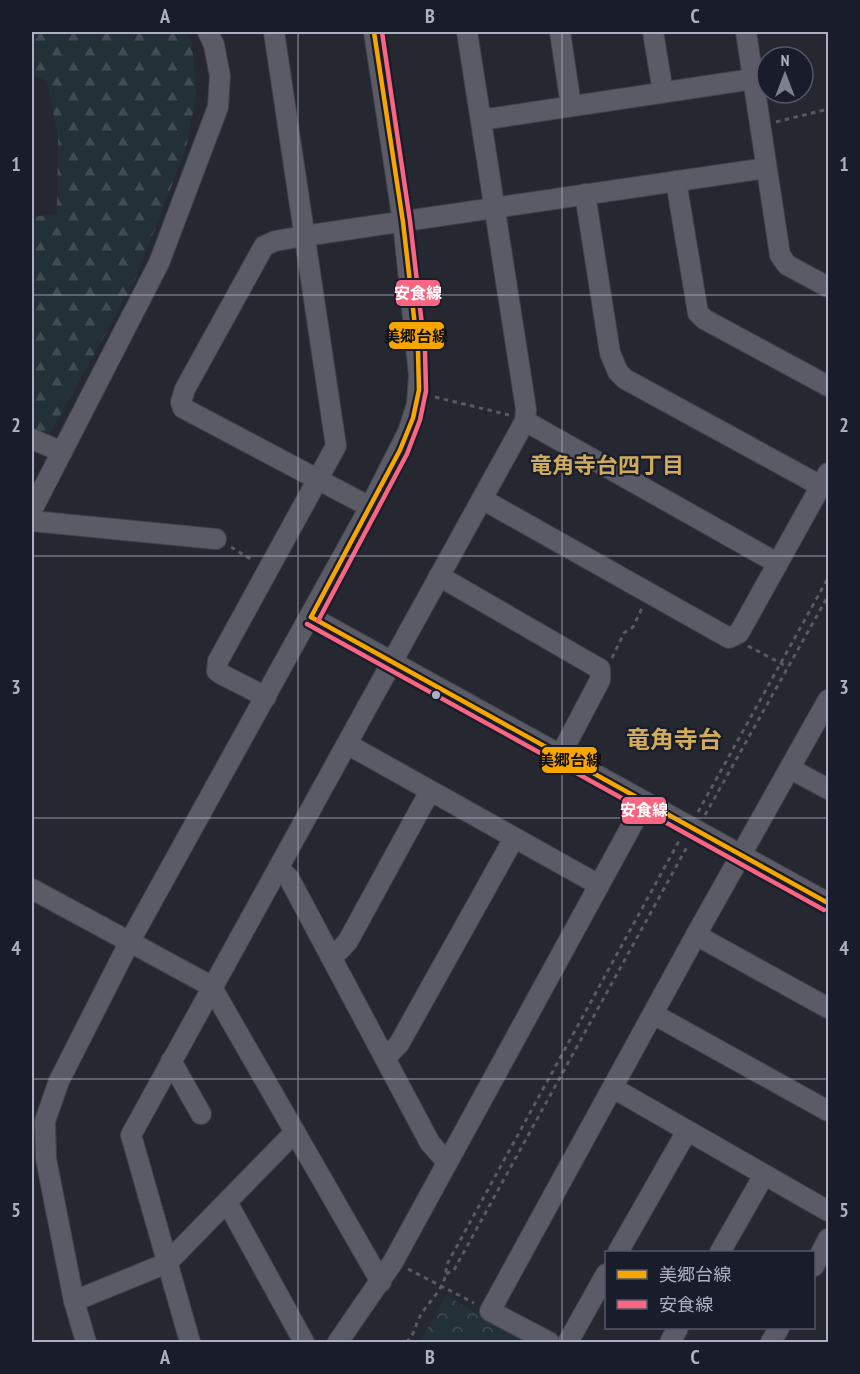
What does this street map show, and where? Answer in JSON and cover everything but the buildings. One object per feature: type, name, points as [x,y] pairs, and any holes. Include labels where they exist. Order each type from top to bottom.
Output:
[{"type":"street","points":[[32,510],[159,263],[218,107],[220,76],[214,45],[208,32]]},
{"type":"street","points":[[266,697],[221,674],[218,671],[218,661],[334,452],[336,440],[274,32]]},
{"type":"street","points":[[87,1342],[74,1301],[46,1159],[45,1121],[59,1081],[130,941],[370,507],[408,432],[419,390],[418,352],[403,222],[374,32]]},
{"type":"street","points":[[190,1342],[131,1135],[211,986],[279,869],[525,421],[526,409],[467,32]]},
{"type":"street","points":[[560,32],[571,106]]},
{"type":"street","points":[[653,32],[663,92]]},
{"type":"street","points":[[746,32],[766,168],[783,261],[828,287]]},
{"type":"street","points":[[481,120],[753,79]]},
{"type":"street","points":[[370,507],[188,413],[181,402],[185,389],[260,252],[275,241],[304,236],[766,168]]},
{"type":"street","points":[[676,181],[698,312],[704,319],[828,386]]},
{"type":"street","points":[[482,500],[729,638],[739,633],[825,480],[625,380],[618,372],[610,353],[585,194]]},
{"type":"street","points":[[525,421],[777,563]]},
{"type":"street","points":[[32,438],[62,452]]},
{"type":"street","points":[[32,521],[219,540]]},
{"type":"street","points":[[439,576],[600,669],[600,680],[560,756]]},
{"type":"street","points":[[311,617],[828,903]]},
{"type":"street","points":[[549,1342],[490,1311],[652,1014],[828,700]]},
{"type":"street","points":[[347,744],[599,885]]},
{"type":"street","points":[[791,769],[828,789]]},
{"type":"street","points":[[330,955],[340,950],[348,941],[430,791]]},
{"type":"street","points":[[338,1342],[393,1262],[644,803]]},
{"type":"street","points":[[385,1058],[399,1044],[514,838]]},
{"type":"street","points":[[279,869],[289,878],[430,1143],[447,1161]]},
{"type":"street","points":[[32,889],[211,986],[381,1282]]},
{"type":"street","points":[[696,935],[828,1008]]},
{"type":"street","points":[[652,1014],[828,1111]]},
{"type":"street","points":[[171,1061],[201,1114]]},
{"type":"street","points":[[613,1088],[828,1211]]},
{"type":"street","points":[[619,1251],[687,1131]]},
{"type":"street","points":[[74,1301],[167,1263],[295,1132]]},
{"type":"street","points":[[721,1251],[764,1175]]},
{"type":"street","points":[[227,1202],[304,1342]]},
{"type":"street","points":[[815,1262],[828,1239]]},
{"type":"street","points":[[568,1342],[605,1276]]},
{"type":"path","points":[[760,125],[799,118],[807,112],[828,109]]},
{"type":"path","points":[[430,397],[475,405],[481,410],[515,416],[525,421]]},
{"type":"path","points":[[219,540],[261,566]]},
{"type":"path","points":[[696,815],[828,578]]},
{"type":"path","points":[[600,669],[610,661],[624,633],[633,627],[648,592]]},
{"type":"path","points":[[703,819],[828,596]]},
{"type":"path","points":[[734,637],[788,667]]},
{"type":"path","points":[[406,1342],[414,1333],[422,1313],[432,1302],[446,1274],[446,1266],[683,834]]},
{"type":"path","points":[[446,1274],[454,1270],[691,839]]},
{"type":"path","points":[[393,1262],[490,1311]]},
{"type":"green space","points":[[32,32],[185,32],[192,43],[196,96],[186,148],[134,283],[48,437],[32,428],[32,217],[57,214],[58,137],[47,81],[32,75]]},
{"type":"green space","points":[[446,1295],[525,1342],[420,1342]]},
{"type":"transit line","name":"美郷台線","points":[[311,617],[400,450],[413,418],[419,390],[418,352],[403,222],[374,32]]},
{"type":"transit line","name":"安食線","points":[[318,621],[407,454],[420,420],[426,391],[425,351],[410,221],[382,32]]},
{"type":"transit line","name":"美郷台線","points":[[311,617],[828,903]]},
{"type":"transit line","name":"安食線","points":[[307,624],[824,910]]},
{"type":"district","name":"竜角寺台四丁目","points":[[607,465]]},
{"type":"district","name":"竜角寺台","points":[[674,739]]}]
